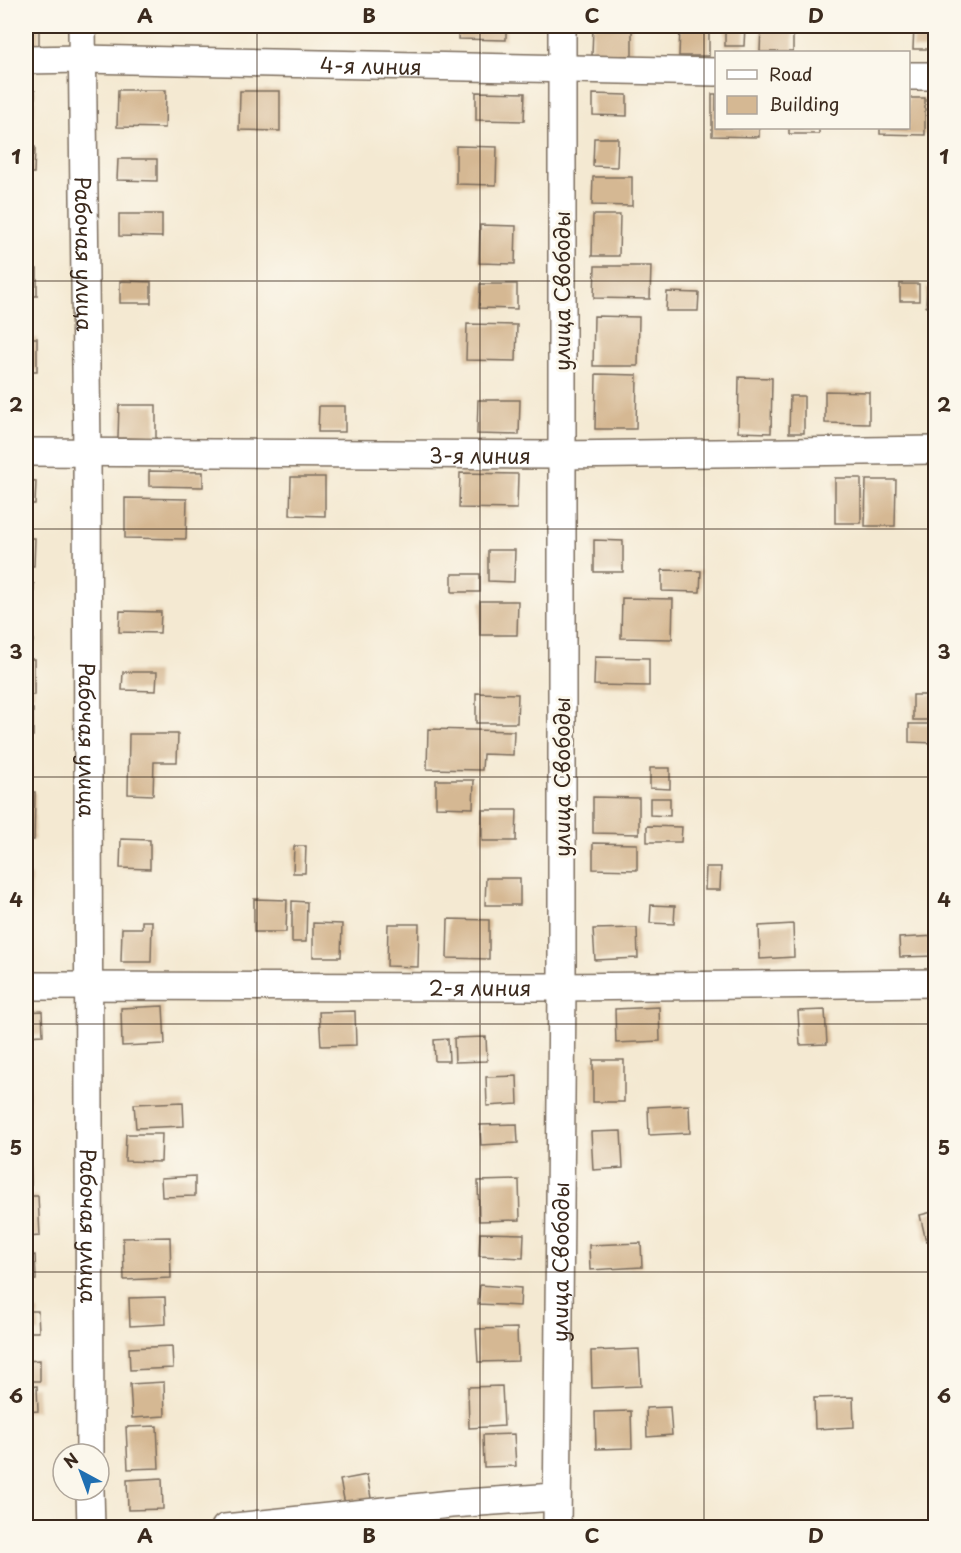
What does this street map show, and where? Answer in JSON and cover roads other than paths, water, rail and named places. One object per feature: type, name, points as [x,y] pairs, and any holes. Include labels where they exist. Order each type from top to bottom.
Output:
[{"type":"street","name":"Рабочая улица","points":[[82,26],[87,451],[90,1442]]},
{"type":"street","name":"улица Свободы","points":[[557,1527],[555,1497],[561,987],[562,26]]},
{"type":"street","name":"4-я линия","points":[[26,60],[82,59],[715,72]]},
{"type":"street","points":[[910,76],[936,76]]},
{"type":"street","name":"3-я линия","points":[[26,452],[560,454],[936,450]]},
{"type":"street","name":"2-я линия","points":[[26,987],[561,987],[936,983]]},
{"type":"street","points":[[225,1527],[451,1504],[555,1497]]},
{"type":"street","points":[[90,1502],[91,1527]]}]
